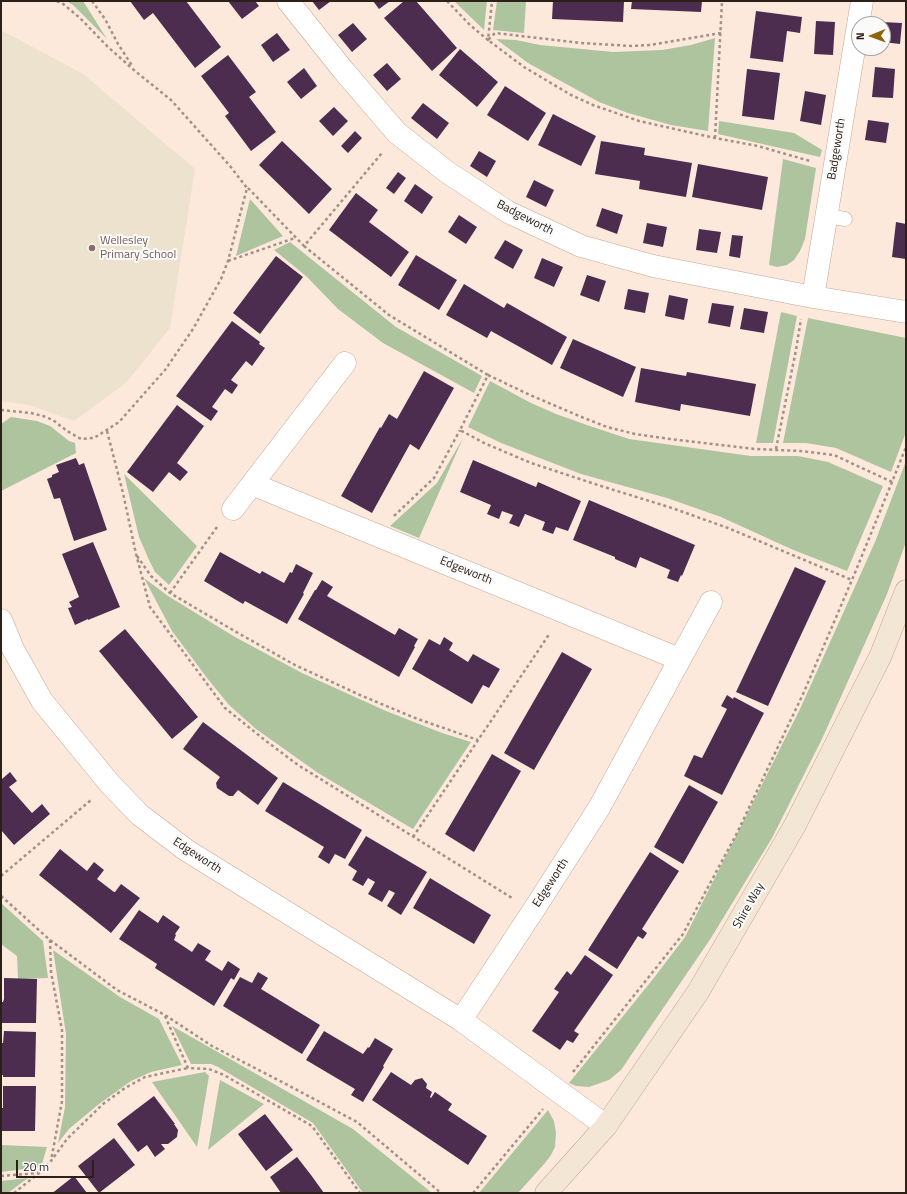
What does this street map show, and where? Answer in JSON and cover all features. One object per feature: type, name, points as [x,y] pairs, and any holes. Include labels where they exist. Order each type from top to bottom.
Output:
[{"type":"street","name":"Badgeworth","points":[[288,1],[397,133],[447,172],[508,212],[581,246],[652,266],[809,296],[906,312]]},
{"type":"street","name":"Badgeworth","points":[[809,296],[836,217],[834,168],[862,1]]},
{"type":"street","points":[[233,509],[345,363]]},
{"type":"street","name":"Edgeworth","points":[[252,484],[680,659]]},
{"type":"street","name":"Shire Way","points":[[546,1193],[606,1126],[698,992],[794,827],[881,655],[906,591]]},
{"type":"street","name":"Edgeworth","points":[[461,1020],[599,808],[711,602]]},
{"type":"street","name":"Edgeworth","points":[[1,620],[13,649],[42,701],[110,784],[140,815],[186,850],[461,1020],[606,1126]]},
{"type":"path","points":[[56,1],[80,18],[135,71],[171,100],[230,166],[247,188],[304,246],[389,315],[488,375],[530,395],[607,427],[635,434],[670,439],[755,449],[776,449],[834,455],[892,482]]},
{"type":"path","points":[[92,1],[105,18],[118,44],[135,71]]},
{"type":"path","points":[[447,1],[470,26],[524,67],[571,95],[592,105],[639,121],[758,146],[834,168]]},
{"type":"path","points":[[488,40],[492,1]]},
{"type":"path","points":[[715,138],[722,1]]},
{"type":"path","points":[[488,40],[495,34],[580,43],[650,45],[720,33]]},
{"type":"path","points":[[304,246],[397,133]]},
{"type":"path","points":[[1,410],[31,413],[43,416],[53,420],[67,431],[81,439],[94,438],[119,422],[165,370],[193,329],[210,300],[228,261],[247,188]]},
{"type":"path","points":[[228,261],[295,237]]},
{"type":"path","points":[[776,449],[809,296]]},
{"type":"path","points":[[374,534],[434,478],[488,375]]},
{"type":"path","points":[[460,430],[484,443],[531,463],[672,508],[728,528],[852,580]]},
{"type":"path","points":[[107,431],[150,607],[225,708],[298,765],[533,911]]},
{"type":"path","points":[[473,1193],[558,1091],[683,934],[740,826],[804,692],[852,580],[906,447]]},
{"type":"path","points":[[170,593],[227,513],[233,509]]},
{"type":"path","points":[[136,554],[151,576],[170,593],[238,633],[295,664],[360,695],[415,718],[478,740]]},
{"type":"path","points":[[413,836],[564,611]]},
{"type":"path","points":[[1,876],[110,784]]},
{"type":"path","points":[[1,896],[50,940],[117,990],[165,1015],[212,1046],[357,1122],[441,1193]]},
{"type":"path","points":[[50,940],[51,972],[62,1030],[62,1101],[51,1161]]},
{"type":"path","points":[[165,1015],[188,1068]]},
{"type":"path","points":[[14,1193],[39,1173],[51,1161],[67,1139],[104,1104],[126,1088],[145,1077],[188,1068],[209,1069],[224,1075],[312,1126],[360,1193]]},
{"type":"path","points":[[1,1176],[39,1173]]},
{"type":"shaded area","name":"Wellesley Primary School","points":[[1,30],[83,74],[195,169],[170,328],[126,383],[74,421],[29,405],[1,401]]},
{"type":"green space","points":[[66,1],[83,1],[107,39],[73,5]]},
{"type":"green space","points":[[454,1],[487,1],[484,30]]},
{"type":"green space","points":[[497,1],[526,1],[524,33],[493,30]]},
{"type":"green space","points":[[715,38],[708,131],[671,125],[628,113],[599,102],[528,63],[496,39],[516,40],[540,45],[613,52],[662,50],[691,45]]},
{"type":"green space","points":[[719,121],[794,133],[822,150],[820,157],[718,134]]},
{"type":"green space","points":[[783,159],[816,168],[805,239],[794,260],[787,265],[777,267],[769,265]]},
{"type":"green space","points":[[250,199],[283,236],[236,256]]},
{"type":"green space","points":[[290,242],[396,327],[482,376],[474,393],[383,343],[338,309],[306,276],[274,250]]},
{"type":"green space","points":[[781,312],[797,316],[773,443],[756,443]]},
{"type":"green space","points":[[808,318],[906,338],[906,432],[891,472],[836,448],[806,443],[783,443]]},
{"type":"green space","points":[[490,381],[531,403],[556,414],[629,439],[751,456],[798,456],[828,462],[883,486],[847,571],[791,549],[721,517],[667,498],[581,474],[501,443],[468,427]]},
{"type":"green space","points":[[11,417],[37,421],[50,426],[69,441],[75,443],[76,453],[1,491],[1,424]]},
{"type":"green space","points":[[463,438],[419,538],[390,526],[437,483]]},
{"type":"green space","points":[[906,461],[906,542],[887,594],[822,739],[772,838],[711,938],[621,1070],[609,1080],[589,1087],[576,1086],[569,1083],[685,937],[800,709],[875,542]]},
{"type":"green space","points":[[124,474],[197,546],[169,585],[155,572],[139,537]]},
{"type":"green space","points":[[144,578],[168,596],[235,637],[302,673],[386,711],[442,733],[471,742],[413,829],[318,773],[256,729],[229,705],[172,631]]},
{"type":"green space","points":[[1,903],[43,941],[48,978],[18,979],[17,956],[1,944]]},
{"type":"green space","points":[[53,950],[120,997],[159,1019],[182,1065],[151,1072],[131,1081],[99,1104],[69,1129],[58,1143],[65,1107],[66,1034]]},
{"type":"green space","points":[[172,1026],[353,1129],[432,1193],[363,1193],[313,1123],[218,1067],[211,1064],[191,1064]]},
{"type":"green space","points":[[205,1072],[209,1076],[197,1147],[152,1082]]},
{"type":"green space","points":[[220,1080],[264,1104],[208,1150]]},
{"type":"green space","points":[[548,1110],[554,1121],[556,1133],[555,1147],[545,1163],[518,1193],[479,1193]]},
{"type":"green space","points":[[1,1145],[47,1147],[41,1167],[1,1172]]},
{"type":"green space","points":[[28,1178],[8,1193],[1,1193],[1,1181]]},
{"type":"building","points":[[130,1],[186,1],[221,47],[195,68],[153,13],[144,20]]},
{"type":"building","points":[[228,1],[255,1],[259,6],[242,19]]},
{"type":"building","points":[[312,1],[331,1],[319,10]]},
{"type":"building","points":[[373,1],[390,1],[379,9]]},
{"type":"building","points":[[404,1],[416,1],[457,48],[432,71],[384,18]]},
{"type":"building","points":[[553,1],[624,1],[623,22],[552,19]]},
{"type":"building","points":[[632,1],[702,1],[701,12],[631,9]]},
{"type":"building","points":[[756,11],[802,17],[800,33],[787,31],[783,62],[750,58]]},
{"type":"building","points":[[816,21],[835,22],[833,55],[814,54]]},
{"type":"building","points":[[891,22],[902,23],[900,44],[891,43]]},
{"type":"building","points":[[353,23],[367,39],[352,52],[338,35]]},
{"type":"building","points":[[277,33],[290,50],[273,62],[261,45]]},
{"type":"building","points":[[460,49],[498,82],[477,107],[439,75]]},
{"type":"building","points":[[228,55],[256,92],[249,97],[276,132],[251,151],[225,116],[229,113],[201,76]]},
{"type":"building","points":[[387,63],[401,79],[387,91],[373,75]]},
{"type":"building","points":[[875,67],[895,69],[893,98],[872,97]]},
{"type":"building","points":[[304,68],[317,86],[301,99],[287,82]]},
{"type":"building","points":[[747,69],[780,73],[774,120],[742,116]]},
{"type":"building","points":[[505,86],[546,113],[528,141],[487,115]]},
{"type":"building","points":[[805,91],[826,95],[821,125],[800,121]]},
{"type":"building","points":[[423,103],[449,123],[437,139],[411,118]]},
{"type":"building","points":[[334,107],[348,121],[333,136],[319,121]]},
{"type":"building","points":[[553,114],[596,136],[581,166],[538,145]]},
{"type":"building","points":[[868,120],[889,123],[886,143],[865,140]]},
{"type":"building","points":[[355,131],[362,138],[348,153],[341,146]]},
{"type":"building","points":[[282,141],[332,189],[309,214],[259,165]]},
{"type":"building","points":[[601,141],[645,148],[644,155],[692,163],[686,197],[639,189],[640,181],[595,174]]},
{"type":"building","points":[[479,151],[496,161],[487,177],[470,166]]},
{"type":"building","points":[[698,164],[768,177],[762,210],[692,197]]},
{"type":"building","points":[[398,172],[406,178],[394,194],[386,188]]},
{"type":"building","points":[[534,180],[554,190],[546,207],[526,197]]},
{"type":"building","points":[[415,184],[433,197],[422,214],[404,201]]},
{"type":"building","points":[[356,193],[378,210],[369,222],[409,252],[391,277],[329,230]]},
{"type":"building","points":[[602,208],[623,215],[617,234],[596,226]]},
{"type":"building","points":[[459,215],[477,227],[466,244],[448,232]]},
{"type":"building","points":[[896,222],[906,224],[906,259],[892,257]]},
{"type":"building","points":[[647,223],[667,227],[663,247],[643,243]]},
{"type":"building","points":[[699,229],[721,232],[717,253],[696,250]]},
{"type":"building","points":[[732,235],[743,236],[740,258],[729,256]]},
{"type":"building","points":[[505,240],[523,250],[513,269],[494,258]]},
{"type":"building","points":[[416,255],[457,280],[439,310],[398,285]]},
{"type":"building","points":[[276,256],[303,277],[260,334],[233,313]]},
{"type":"building","points":[[542,258],[563,267],[554,287],[534,278]]},
{"type":"building","points":[[587,275],[606,281],[599,302],[580,295]]},
{"type":"building","points":[[464,284],[504,308],[507,303],[567,337],[552,365],[491,331],[487,338],[446,315]]},
{"type":"building","points":[[628,289],[649,293],[645,313],[624,309]]},
{"type":"building","points":[[669,295],[688,299],[684,320],[665,316]]},
{"type":"building","points":[[712,303],[734,306],[730,327],[708,323]]},
{"type":"building","points":[[744,308],[768,312],[764,333],[740,329]]},
{"type":"building","points":[[232,321],[260,342],[259,344],[265,348],[252,366],[246,361],[231,380],[238,385],[232,394],[225,389],[212,407],[218,411],[211,421],[176,396]]},
{"type":"building","points":[[573,339],[636,367],[623,397],[560,368]]},
{"type":"building","points":[[641,368],[686,376],[687,372],[756,384],[750,416],[681,404],[680,411],[635,402]]},
{"type":"building","points":[[424,371],[454,388],[419,450],[410,444],[372,513],[341,496],[380,427],[381,428],[389,414],[397,419]]},
{"type":"building","points":[[177,405],[204,426],[177,463],[188,472],[180,481],[169,472],[153,492],[127,472]]},
{"type":"building","points":[[76,458],[79,465],[84,463],[107,530],[74,541],[60,498],[54,499],[47,479],[59,472],[56,465]]},
{"type":"building","points":[[473,460],[536,487],[538,482],[581,501],[568,531],[556,527],[553,534],[542,530],[545,522],[525,514],[519,527],[509,523],[513,515],[502,511],[499,519],[487,514],[491,505],[460,492]]},
{"type":"building","points":[[589,500],[695,545],[678,582],[667,578],[670,570],[640,557],[636,568],[615,559],[615,557],[573,540]]},
{"type":"building","points":[[93,542],[120,607],[75,625],[68,608],[72,607],[69,602],[79,597],[62,554]]},
{"type":"building","points":[[220,552],[260,574],[262,571],[284,583],[290,572],[292,573],[296,564],[313,573],[303,593],[304,594],[287,624],[245,601],[243,604],[204,581]]},
{"type":"building","points":[[795,567],[826,581],[768,706],[736,692]]},
{"type":"building","points":[[322,580],[333,587],[327,596],[395,635],[399,628],[418,639],[399,677],[298,619]]},
{"type":"building","points":[[125,629],[198,717],[172,739],[99,651]]},
{"type":"building","points":[[444,637],[453,643],[449,650],[468,662],[473,654],[500,669],[489,688],[483,685],[472,704],[412,669],[429,639],[440,645]]},
{"type":"building","points":[[562,652],[592,669],[534,770],[504,753]]},
{"type":"building","points":[[727,695],[733,699],[734,697],[764,713],[722,795],[684,776],[694,755],[702,758],[727,709],[721,706]]},
{"type":"building","points":[[203,722],[278,778],[258,805],[238,790],[233,796],[229,796],[217,788],[216,783],[220,777],[183,749]]},
{"type":"building","points":[[492,754],[521,771],[474,852],[445,834]]},
{"type":"building","points":[[10,772],[17,781],[9,787],[32,813],[42,804],[50,814],[14,845],[1,830],[1,777],[2,779]]},
{"type":"building","points":[[283,782],[362,830],[345,859],[335,854],[329,864],[318,857],[324,847],[265,811]]},
{"type":"building","points":[[689,785],[718,802],[683,864],[654,847]]},
{"type":"building","points":[[366,836],[427,872],[401,915],[387,906],[395,893],[389,890],[382,902],[368,894],[375,882],[368,878],[363,886],[352,880],[357,871],[348,865]]},
{"type":"building","points":[[60,849],[87,871],[94,862],[104,870],[97,879],[114,892],[121,884],[140,898],[111,933],[39,875]]},
{"type":"building","points":[[650,852],[679,871],[642,929],[647,933],[643,939],[638,936],[617,969],[588,950]]},
{"type":"building","points":[[430,878],[491,915],[474,944],[413,908]]},
{"type":"building","points":[[139,910],[158,923],[163,915],[180,927],[175,934],[174,940],[192,952],[198,943],[211,951],[205,960],[222,971],[228,961],[240,969],[234,980],[231,978],[214,1006],[155,968],[157,964],[119,939]]},
{"type":"building","points":[[585,955],[613,975],[574,1031],[579,1034],[573,1043],[567,1040],[560,1050],[532,1031],[559,992],[554,989],[567,971],[571,975]]},
{"type":"building","points":[[258,972],[268,978],[261,989],[320,1025],[302,1054],[223,1006],[240,977],[252,983]]},
{"type":"building","points":[[4,978],[37,979],[36,1023],[1,1023],[1,1002],[3,1002],[4,999]]},
{"type":"building","points":[[4,1031],[36,1032],[35,1077],[3,1077],[3,1075],[1,1075],[1,1043],[3,1043]]},
{"type":"building","points":[[324,1031],[363,1054],[375,1038],[393,1049],[363,1102],[351,1095],[355,1089],[306,1060]]},
{"type":"building","points":[[391,1072],[411,1085],[415,1080],[422,1078],[427,1084],[426,1088],[432,1092],[431,1098],[435,1092],[452,1104],[448,1110],[487,1136],[468,1165],[372,1100]]},
{"type":"building","points":[[3,1086],[36,1086],[35,1131],[1,1131]]},
{"type":"building","points":[[154,1096],[178,1130],[177,1137],[168,1144],[161,1144],[165,1149],[155,1157],[147,1145],[138,1152],[117,1124]]},
{"type":"building","points":[[265,1114],[293,1150],[266,1171],[238,1134]]},
{"type":"building","points":[[114,1138],[135,1165],[99,1193],[78,1166]]},
{"type":"building","points":[[297,1157],[324,1193],[281,1193],[270,1177]]},
{"type":"building","points":[[74,1176],[87,1193],[52,1193],[55,1191]]},
{"type":"place","name":"Wellesley Primary School","points":[[92,248]]}]
